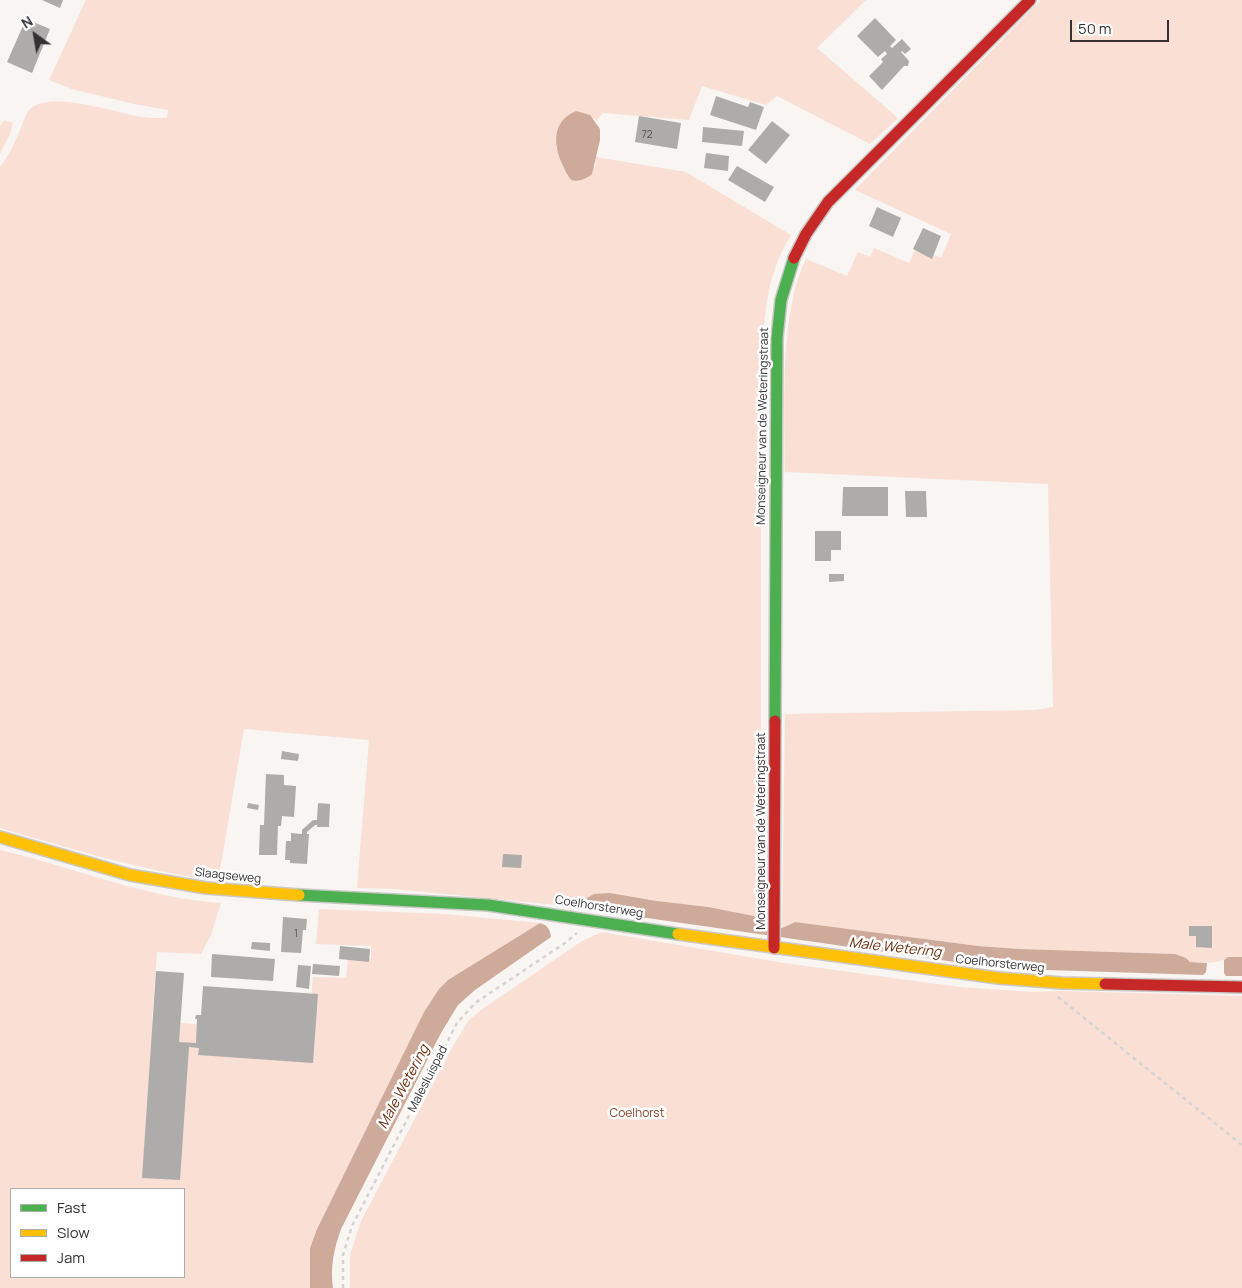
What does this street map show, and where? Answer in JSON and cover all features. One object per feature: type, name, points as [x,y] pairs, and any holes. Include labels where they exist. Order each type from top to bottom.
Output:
[{"type":"street","name":"Monseigneur van de Weteringstraat","points":[[775,946],[777,338],[778,317],[783,288],[799,245],[816,217],[828,202],[1030,0]]},
{"type":"street","name":"Slaagseweg","points":[[0,837],[122,872],[173,884],[274,894],[460,903]]},
{"type":"street","name":"Coelhorsterweg","points":[[460,903],[582,918],[980,977],[1062,983],[1242,987]]},
{"type":"path","name":"Malesluispad","points":[[343,1288],[343,1255],[352,1226],[457,1023],[475,1003],[572,938],[578,932],[582,918]]},
{"type":"path","points":[[1064,1002],[1242,1145]]},
{"type":"green space","points":[[86,0],[866,0],[817,48],[898,118],[870,144],[777,96],[766,105],[702,86],[689,120],[603,113],[596,121],[594,118],[556,146],[564,170],[595,167],[596,157],[686,172],[791,235],[775,268],[770,285],[765,318],[761,372],[761,922],[754,916],[610,893],[586,903],[588,908],[394,889],[357,888],[369,740],[244,729],[218,881],[135,865],[0,828],[0,167],[14,144],[28,111],[39,104],[67,102],[83,104],[151,118],[167,118],[168,110],[72,89],[49,80]]},
{"type":"green space","points":[[1041,0],[1242,0],[1242,957],[1228,957],[1224,960],[1205,963],[1190,962],[1186,958],[1175,954],[978,946],[795,922],[782,928],[785,714],[1035,710],[1053,707],[1048,484],[785,472],[785,362],[787,334],[797,281],[806,259],[847,276],[858,252],[870,257],[874,248],[909,263],[916,248],[941,258],[951,234],[855,190]]},
{"type":"green space","points":[[4,120],[13,123],[0,154],[0,125]]},
{"type":"green space","points":[[0,850],[137,889],[193,900],[221,903],[211,935],[201,954],[157,952],[152,1021],[208,1025],[309,1024],[313,977],[346,978],[348,958],[371,959],[371,946],[316,944],[319,909],[444,914],[540,923],[448,980],[439,989],[424,1012],[317,1229],[310,1248],[310,1288],[0,1288]]},
{"type":"green space","name":"Coelhorst","points":[[602,932],[784,963],[959,987],[1033,992],[1063,991],[1242,996],[1242,1288],[350,1288],[350,1255],[361,1221],[468,1021],[481,1010],[582,941]]},
{"type":"water","points":[[576,111],[590,115],[600,129],[600,140],[592,174],[585,179],[577,181],[571,180],[561,162],[556,142],[560,124],[566,117]]},
{"type":"water","name":"Male Wetering","points":[[610,893],[708,907],[754,916],[767,928],[782,928],[795,922],[978,946],[1175,954],[1186,958],[1190,962],[1207,963],[1206,972],[1203,975],[1016,969],[969,964],[591,910],[588,908],[587,898],[594,894]]},
{"type":"water","name":"Male Wetering","points":[[540,923],[548,928],[551,937],[475,990],[458,1005],[441,1033],[341,1229],[333,1258],[333,1288],[310,1288],[310,1248],[317,1229],[424,1012],[439,989],[448,980]]},
{"type":"water","points":[[1228,957],[1242,957],[1242,976],[1226,976],[1224,973],[1224,960]]},
{"type":"building","points":[[42,0],[63,0],[60,8]]},
{"type":"building","points":[[875,18],[896,40],[890,46],[892,48],[902,39],[911,49],[905,54],[901,52],[909,61],[908,66],[904,66],[882,90],[869,76],[883,62],[881,59],[887,54],[885,51],[878,57],[857,36]]},
{"type":"building","points":[[26,19],[50,29],[32,73],[7,62]]},
{"type":"building","points":[[716,96],[748,107],[750,102],[764,107],[756,130],[710,115]]},
{"type":"building","points":[[639,116],[681,123],[677,149],[635,142]]},
{"type":"building","points":[[772,121],[790,135],[766,164],[748,150]]},
{"type":"building","points":[[703,127],[744,131],[742,146],[702,142]]},
{"type":"building","points":[[706,153],[729,156],[728,171],[704,168]]},
{"type":"building","points":[[737,166],[774,187],[765,202],[728,180]]},
{"type":"building","points":[[877,207],[901,218],[893,237],[869,226]]},
{"type":"building","points":[[923,228],[941,236],[932,259],[913,249]]},
{"type":"building","points":[[843,487],[888,487],[888,516],[842,516]]},
{"type":"building","points":[[905,491],[926,491],[927,517],[906,517]]},
{"type":"building","points":[[815,531],[841,531],[841,550],[831,550],[831,561],[815,561]]},
{"type":"building","points":[[829,574],[844,574],[844,581],[829,582]]},
{"type":"building","points":[[282,751],[299,754],[298,761],[281,759]]},
{"type":"building","points":[[266,774],[284,775],[284,785],[296,786],[294,817],[282,816],[281,826],[278,826],[277,855],[259,855],[260,825],[264,825]]},
{"type":"building","points":[[248,803],[259,805],[258,810],[247,808]]},
{"type":"building","points":[[318,803],[330,804],[329,827],[317,827],[315,825],[307,832],[309,834],[307,864],[290,863],[290,860],[285,860],[286,841],[291,841],[291,833],[302,834],[302,830],[313,820],[317,820]]},
{"type":"building","points":[[503,854],[522,855],[521,868],[502,867]]},
{"type":"building","points":[[283,917],[307,919],[306,930],[303,930],[301,953],[281,952]]},
{"type":"building","points":[[1189,926],[1212,926],[1212,948],[1196,947],[1196,936],[1189,936]]},
{"type":"building","points":[[252,942],[270,943],[270,951],[251,949]]},
{"type":"building","points":[[340,946],[370,949],[369,962],[339,959]]},
{"type":"building","points":[[212,954],[275,959],[273,981],[211,977]]},
{"type":"building","points":[[313,964],[340,966],[339,976],[312,974]]},
{"type":"building","points":[[298,965],[311,966],[309,989],[296,987]]},
{"type":"building","points":[[156,971],[184,973],[179,1042],[196,1043],[197,1019],[195,1019],[196,1015],[201,1015],[203,986],[318,994],[313,1063],[198,1055],[199,1048],[189,1047],[180,1180],[142,1178]]},
{"type":"traffic: fast","points":[[775,721],[777,338],[781,300],[794,258]]},
{"type":"traffic: fast","points":[[299,895],[488,905],[678,934]]},
{"type":"traffic: slow","points":[[0,837],[130,875],[206,888],[299,895]]},
{"type":"traffic: slow","points":[[678,934],[998,978],[1105,984]]},
{"type":"traffic: jam","points":[[794,258],[806,234],[828,202],[1030,0]]},
{"type":"traffic: jam","points":[[774,948],[775,721]]},
{"type":"traffic: jam","points":[[1105,984],[1242,987]]}]
